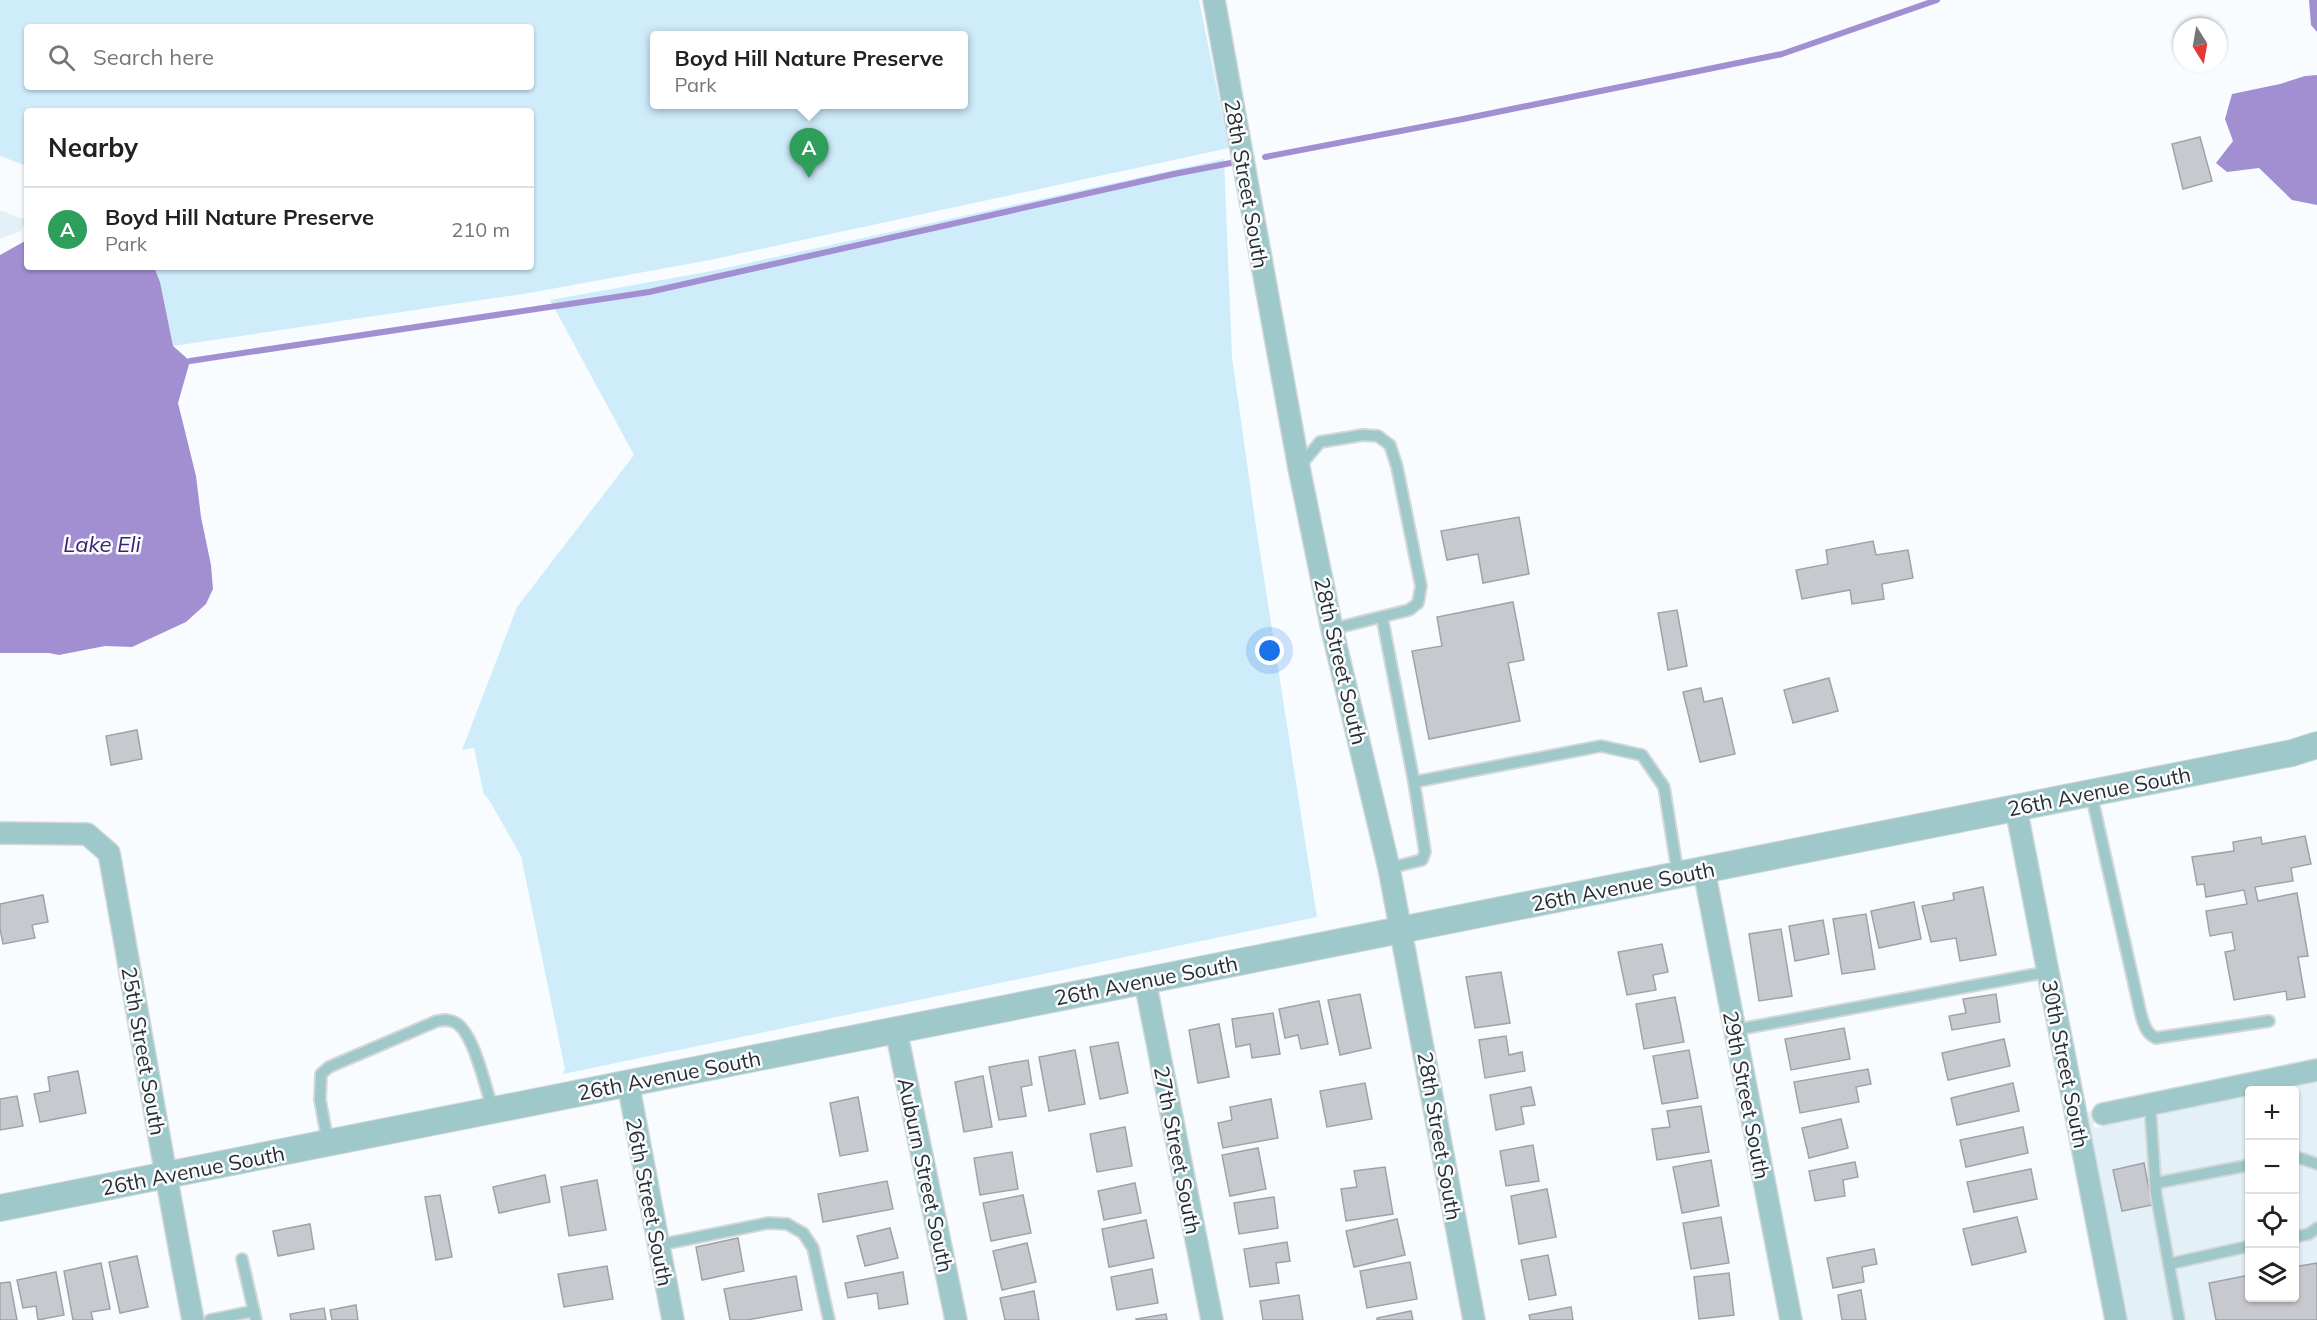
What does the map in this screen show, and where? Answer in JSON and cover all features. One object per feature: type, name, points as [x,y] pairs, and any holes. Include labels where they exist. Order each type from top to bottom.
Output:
[{"type":"street","name":"28th Street South","points":[[1214,0],[1299,468],[1332,629],[1402,930],[1474,1320]]},
{"type":"street","name":"26th Avenue South","points":[[0,1208],[2305,752],[2317,744]]},
{"type":"street","name":"30th Street South","points":[[2016,808],[2116,1320]]},
{"type":"street","name":"25th Street South","points":[[0,832],[87,834],[109,852],[165,1175],[193,1320]]},
{"type":"street","name":"29th Street South","points":[[1704,870],[1791,1320]]},
{"type":"street","name":"27th Street South","points":[[1145,981],[1212,1320]]},
{"type":"street","name":"Auburn Street South","points":[[896,1030],[956,1320]]},
{"type":"street","points":[[2103,1114],[2317,1070]]},
{"type":"street","name":"26th Street South","points":[[628,1083],[673,1320]]},
{"type":"lane","points":[[1299,468],[1320,442],[1363,435],[1378,436],[1390,445],[1397,467],[1421,586],[1418,603],[1409,610],[1332,629]]},
{"type":"lane","points":[[1382,617],[1425,852],[1422,860],[1389,868]]},
{"type":"lane","points":[[1414,782],[1601,746],[1642,755],[1664,787],[1678,875]]},
{"type":"lane","points":[[2090,793],[2141,1015],[2151,1036],[2156,1038],[2269,1021]]},
{"type":"lane","points":[[1735,1030],[2047,972]]},
{"type":"lane","points":[[328,1143],[320,1100],[321,1074],[329,1066],[438,1021],[448,1020],[458,1023],[469,1038],[493,1110]]},
{"type":"lane","points":[[2150,1104],[2156,1183],[2179,1320]]},
{"type":"lane","points":[[2299,1157],[2317,1164]]},
{"type":"lane","points":[[2156,1183],[2245,1166]]},
{"type":"lane","points":[[659,1245],[768,1223],[788,1224],[803,1233],[813,1248],[829,1320]]},
{"type":"lane","points":[[2299,1236],[2317,1228]]},
{"type":"lane","points":[[2169,1264],[2245,1247]]},
{"type":"lane","points":[[210,1320],[255,1316],[242,1259]]},
{"type":"shaded area","points":[[0,0],[1199,0],[1229,148],[710,260],[529,293],[173,346],[160,282],[155,270],[534,270],[534,108],[24,108],[24,165],[0,156]]},
{"type":"shaded area","points":[[1224,159],[1232,357],[1317,917],[563,1074],[565,1069],[521,856],[488,798],[484,795],[474,748],[462,750],[517,607],[634,455],[550,300],[712,271]]},
{"type":"shaded area","points":[[0,210],[24,219],[21,231],[0,239]]},
{"type":"shaded area","points":[[2317,1082],[2317,1320],[2126,1320],[2086,1112],[2091,1111],[2095,1128],[2245,1097],[2245,1302],[2299,1302],[2298,1086]]},
{"type":"water","points":[[2309,0],[2317,0],[2317,32],[2311,25]]},
{"type":"water","points":[[2317,75],[2317,205],[2292,200],[2259,168],[2227,172],[2216,163],[2233,141],[2225,119],[2232,94]]},
{"type":"water","name":"Lake Eli","points":[[24,242],[24,270],[155,270],[160,282],[173,346],[190,361],[178,403],[196,476],[213,589],[206,604],[186,622],[132,647],[105,646],[59,655],[0,653],[0,255]]},
{"type":"building","points":[[2200,137],[2212,181],[2183,189],[2172,144]]},
{"type":"building","points":[[1519,517],[1529,574],[1483,583],[1478,554],[1447,560],[1441,531]]},
{"type":"building","points":[[1873,541],[1876,555],[1908,550],[1913,578],[1882,584],[1884,599],[1852,604],[1850,590],[1802,599],[1796,570],[1828,564],[1826,550]]},
{"type":"building","points":[[1513,602],[1524,660],[1508,663],[1520,721],[1429,739],[1412,651],[1442,646],[1437,617]]},
{"type":"building","points":[[1677,610],[1687,666],[1668,670],[1658,613]]},
{"type":"building","points":[[1829,678],[1838,711],[1793,723],[1784,690]]},
{"type":"building","points":[[1701,688],[1704,702],[1722,698],[1735,754],[1700,762],[1683,692]]},
{"type":"building","points":[[137,730],[142,759],[111,765],[106,736]]},
{"type":"building","points":[[2305,836],[2311,864],[2291,868],[2293,881],[2255,887],[2258,901],[2297,893],[2308,956],[2298,957],[2305,997],[2287,1000],[2286,991],[2234,1000],[2225,952],[2235,950],[2232,932],[2210,936],[2206,911],[2247,904],[2244,890],[2206,897],[2204,884],[2197,885],[2192,857],[2234,851],[2233,842],[2261,837],[2262,844]]},
{"type":"building","points":[[1983,887],[1996,955],[1960,961],[1956,938],[1931,942],[1922,906],[1954,900],[1953,893]]},
{"type":"building","points":[[43,895],[48,922],[32,925],[35,938],[3,944],[0,929],[0,904]]},
{"type":"building","points":[[1914,902],[1921,939],[1879,948],[1871,911]]},
{"type":"building","points":[[1866,914],[1875,969],[1842,974],[1833,919]]},
{"type":"building","points":[[1823,920],[1829,954],[1795,961],[1789,926]]},
{"type":"building","points":[[1781,929],[1792,996],[1759,1001],[1749,934]]},
{"type":"building","points":[[1662,944],[1668,972],[1653,975],[1656,990],[1627,995],[1618,952]]},
{"type":"building","points":[[1501,972],[1510,1023],[1475,1028],[1466,977]]},
{"type":"building","points":[[1360,994],[1371,1048],[1340,1055],[1328,1000]]},
{"type":"building","points":[[1996,994],[2000,1022],[1952,1030],[1949,1016],[1966,1013],[1963,999]]},
{"type":"building","points":[[1675,997],[1684,1042],[1644,1049],[1636,1004]]},
{"type":"building","points":[[1319,1001],[1328,1044],[1301,1049],[1298,1035],[1285,1038],[1279,1009]]},
{"type":"building","points":[[1273,1013],[1280,1054],[1252,1058],[1250,1044],[1236,1047],[1232,1019]]},
{"type":"building","points":[[1219,1024],[1229,1077],[1198,1083],[1189,1030]]},
{"type":"building","points":[[1844,1028],[1850,1059],[1791,1070],[1785,1039]]},
{"type":"building","points":[[1506,1036],[1509,1055],[1522,1052],[1525,1071],[1485,1078],[1479,1040]]},
{"type":"building","points":[[2004,1039],[2010,1066],[1948,1080],[1942,1053]]},
{"type":"building","points":[[1118,1042],[1128,1093],[1100,1099],[1090,1047]]},
{"type":"building","points":[[1075,1050],[1085,1104],[1049,1111],[1039,1057]]},
{"type":"building","points":[[1689,1050],[1698,1098],[1662,1104],[1653,1056]]},
{"type":"building","points":[[1028,1060],[1032,1085],[1021,1087],[1026,1116],[999,1120],[989,1067]]},
{"type":"building","points":[[1868,1069],[1871,1084],[1856,1087],[1859,1102],[1800,1113],[1794,1082]]},
{"type":"building","points":[[78,1071],[86,1113],[40,1122],[34,1094],[50,1091],[48,1077]]},
{"type":"building","points":[[983,1076],[992,1127],[964,1132],[955,1082]]},
{"type":"building","points":[[1365,1083],[1372,1119],[1327,1127],[1320,1091]]},
{"type":"building","points":[[2013,1083],[2019,1111],[1957,1125],[1951,1098]]},
{"type":"building","points":[[1531,1087],[1535,1105],[1521,1107],[1524,1124],[1496,1130],[1490,1095]]},
{"type":"building","points":[[17,1096],[23,1126],[0,1130],[0,1099]]},
{"type":"building","points":[[858,1097],[868,1151],[840,1156],[830,1103]]},
{"type":"building","points":[[1271,1099],[1278,1138],[1223,1148],[1218,1123],[1232,1120],[1230,1107]]},
{"type":"building","points":[[1701,1106],[1709,1152],[1657,1160],[1652,1129],[1670,1127],[1667,1111]]},
{"type":"building","points":[[1841,1119],[1848,1148],[1809,1158],[1802,1128]]},
{"type":"building","points":[[1125,1127],[1132,1166],[1097,1172],[1090,1134]]},
{"type":"building","points":[[2023,1127],[2028,1153],[1966,1167],[1960,1140]]},
{"type":"building","points":[[1533,1145],[1539,1181],[1506,1186],[1500,1151]]},
{"type":"building","points":[[1258,1148],[1266,1189],[1230,1196],[1222,1155]]},
{"type":"building","points":[[1012,1152],[1018,1189],[980,1195],[974,1158]]},
{"type":"building","points":[[1711,1160],[1719,1206],[1682,1213],[1673,1167]]},
{"type":"building","points":[[1855,1162],[1858,1177],[1843,1180],[1845,1196],[1815,1201],[1809,1171]]},
{"type":"building","points":[[2144,1163],[2152,1205],[2122,1211],[2113,1170]]},
{"type":"building","points":[[1385,1167],[1393,1214],[1346,1221],[1341,1189],[1357,1187],[1354,1171]]},
{"type":"building","points":[[2031,1169],[2037,1199],[1974,1212],[1967,1182]]},
{"type":"building","points":[[545,1175],[550,1202],[499,1213],[493,1187]]},
{"type":"building","points":[[597,1180],[606,1230],[569,1236],[561,1187]]},
{"type":"building","points":[[887,1181],[893,1209],[823,1222],[818,1194]]},
{"type":"building","points":[[1135,1183],[1141,1213],[1104,1220],[1098,1191]]},
{"type":"building","points":[[1547,1189],[1556,1237],[1519,1244],[1511,1196]]},
{"type":"building","points":[[440,1195],[452,1257],[436,1260],[425,1197]]},
{"type":"building","points":[[1023,1195],[1031,1233],[991,1241],[983,1203]]},
{"type":"building","points":[[1274,1197],[1278,1228],[1239,1234],[1234,1203]]},
{"type":"building","points":[[1721,1217],[1729,1263],[1691,1269],[1683,1223]]},
{"type":"building","points":[[2017,1217],[2026,1252],[1972,1265],[1963,1229]]},
{"type":"building","points":[[1397,1219],[1405,1255],[1354,1267],[1346,1231]]},
{"type":"building","points":[[1146,1220],[1154,1258],[1109,1267],[1102,1229]]},
{"type":"building","points":[[310,1224],[314,1249],[278,1256],[273,1231]]},
{"type":"building","points":[[890,1228],[898,1258],[865,1266],[857,1236]]},
{"type":"building","points":[[738,1238],[744,1271],[702,1280],[696,1247]]},
{"type":"building","points":[[1287,1242],[1290,1261],[1276,1263],[1279,1283],[1250,1287],[1244,1249]]},
{"type":"building","points":[[1027,1243],[1036,1282],[1002,1290],[993,1251]]},
{"type":"building","points":[[1874,1249],[1877,1264],[1862,1267],[1864,1282],[1833,1288],[1827,1258]]},
{"type":"building","points":[[1548,1255],[1556,1295],[1529,1300],[1521,1260]]},
{"type":"building","points":[[137,1256],[148,1307],[120,1313],[109,1262]]},
{"type":"building","points":[[1410,1262],[1417,1299],[1367,1308],[1360,1271]]},
{"type":"building","points":[[101,1263],[110,1309],[91,1312],[93,1320],[73,1320],[64,1271]]},
{"type":"building","points":[[2317,1263],[2317,1320],[2216,1320],[2209,1283],[2245,1276],[2245,1302],[2299,1302],[2299,1266]]},
{"type":"building","points":[[607,1266],[613,1299],[564,1307],[558,1274]]},
{"type":"building","points":[[1152,1269],[1158,1303],[1117,1310],[1111,1277]]},
{"type":"building","points":[[56,1272],[64,1315],[38,1320],[36,1306],[23,1308],[17,1280]]},
{"type":"building","points":[[903,1272],[908,1304],[879,1309],[877,1293],[848,1298],[845,1283]]},
{"type":"building","points":[[1729,1273],[1734,1315],[1699,1319],[1694,1277]]},
{"type":"building","points":[[796,1276],[802,1310],[747,1320],[730,1320],[724,1289]]},
{"type":"building","points":[[10,1282],[17,1320],[0,1320],[0,1283]]},
{"type":"building","points":[[1861,1290],[1866,1320],[1842,1320],[1838,1295]]},
{"type":"building","points":[[1034,1291],[1039,1320],[1005,1320],[1000,1298]]},
{"type":"building","points":[[1299,1295],[1303,1320],[1263,1320],[1260,1301]]},
{"type":"building","points":[[356,1305],[358,1320],[332,1320],[330,1310]]},
{"type":"building","points":[[1571,1307],[1573,1320],[1530,1320],[1529,1315]]},
{"type":"building","points":[[324,1308],[326,1320],[291,1320],[290,1314]]},
{"type":"building","points":[[1411,1311],[1413,1320],[1377,1320],[1377,1318]]},
{"type":"building","points":[[1166,1314],[1167,1320],[1136,1319]]},
{"type":"waterway","points":[[1265,157],[1782,54],[1937,0]]},
{"type":"waterway","points":[[190,361],[649,292],[1231,163]]},
{"type":"place","name":"Boyd Hill Nature Preserve","points":[[809,178]]}]
